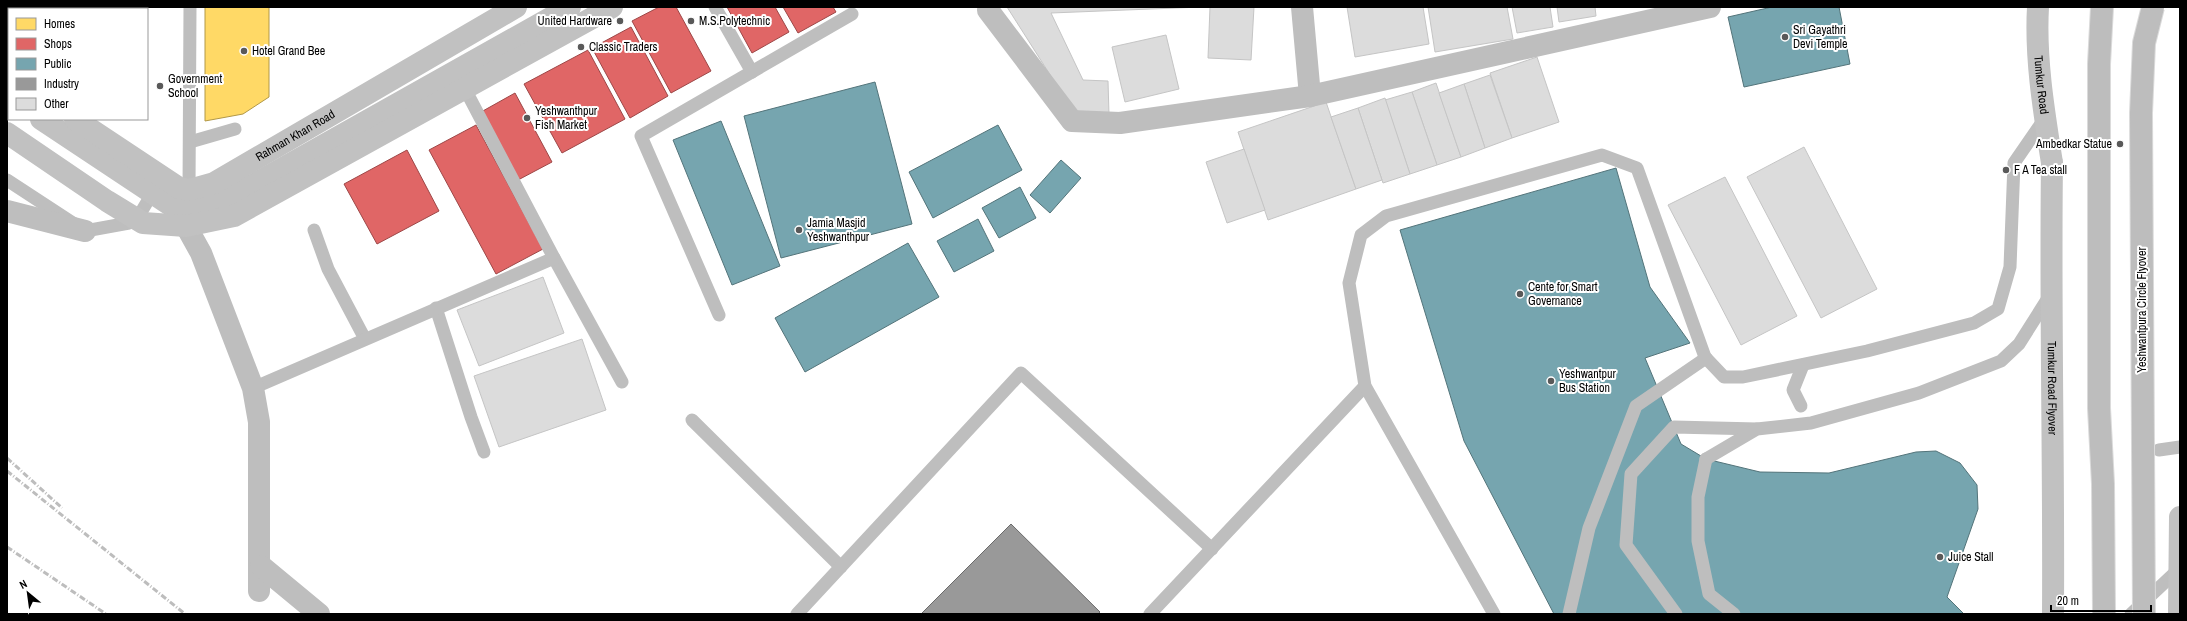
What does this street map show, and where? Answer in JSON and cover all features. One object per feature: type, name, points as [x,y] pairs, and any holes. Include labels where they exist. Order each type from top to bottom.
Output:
[{"type":"highway","points":[[2102,7],[2099,64],[2099,393],[2103,484],[2104,614]]},
{"type":"highway","name":"Yeshwantpura Circle Flyover","points":[[2144,614],[2141,113],[2144,43],[2153,7]]},
{"type":"street","name":"Rahman Khan Road","points":[[182,212],[214,183],[516,7]]},
{"type":"street","points":[[7,133],[107,202],[143,223],[182,212],[208,207],[251,186],[570,7]]},
{"type":"street","points":[[182,212],[234,216],[612,7]]},
{"type":"street","points":[[1302,7],[1310,96]]},
{"type":"street","points":[[988,10],[1072,121],[1120,123],[1310,96],[1710,7]]},
{"type":"street","name":"Tumkur Road","points":[[2038,7],[2036,26],[2045,118],[2052,163]]},
{"type":"street","points":[[43,120],[157,184]]},
{"type":"street","points":[[76,120],[157,184],[182,212],[202,253],[253,388],[259,422],[261,566],[259,591]]},
{"type":"street","name":"Tumkur Road Flyover","points":[[2052,163],[2050,294],[2054,522],[2053,614]]},
{"type":"street","points":[[7,211],[85,232]]},
{"type":"street","points":[[2179,614],[2180,518]]},
{"type":"street","points":[[261,566],[319,614]]},
{"type":"lane","points":[[182,212],[190,142],[190,7]]},
{"type":"lane","points":[[715,7],[752,72]]},
{"type":"lane","points":[[719,315],[641,136],[852,14]]},
{"type":"lane","points":[[465,89],[554,258],[622,382]]},
{"type":"lane","points":[[1494,614],[1365,386],[1349,283],[1361,235],[1386,216],[1602,155],[1637,168],[1706,358],[1724,377],[1743,378],[1867,351],[1974,323],[1998,309],[2010,267],[2014,163],[2045,118]]},
{"type":"lane","points":[[190,142],[235,129]]},
{"type":"lane","points":[[7,180],[85,232],[129,223],[136,219],[157,184]]},
{"type":"lane","points":[[314,230],[328,269],[365,339]]},
{"type":"lane","points":[[253,388],[554,258]]},
{"type":"lane","points":[[1676,614],[1626,545],[1631,474],[1674,427],[1757,429],[1810,424],[1920,393],[2001,361],[2019,344],[2050,294]]},
{"type":"lane","points":[[436,308],[461,388],[484,452]]},
{"type":"lane","points":[[1569,614],[1589,528],[1636,406],[1706,358]]},
{"type":"lane","points":[[1801,406],[1793,390],[1803,365]]},
{"type":"lane","points":[[797,614],[1022,373],[1212,549]]},
{"type":"lane","points":[[1150,614],[1365,386]]},
{"type":"lane","points":[[692,420],[841,567]]},
{"type":"lane","points":[[1734,614],[1709,594],[1698,541],[1698,497],[1706,459],[1757,429]]},
{"type":"lane","points":[[2159,450],[2180,447]]},
{"type":"lane","points":[[2131,614],[2180,568]]},
{"type":"shaded area","points":[[7,7],[125,7],[8,8],[7,51]]},
{"type":"building: Homes","points":[[205,7],[269,7],[269,97],[243,114],[205,121]]},
{"type":"building: Shops","points":[[659,7],[676,7],[711,71],[671,93],[632,21]]},
{"type":"building: Shops","points":[[727,7],[775,7],[789,32],[752,53]]},
{"type":"building: Shops","points":[[783,7],[833,7],[836,12],[798,33]]},
{"type":"building: Shops","points":[[631,27],[668,96],[630,118],[592,48]]},
{"type":"building: Shops","points":[[588,50],[625,119],[562,153],[524,84]]},
{"type":"building: Shops","points":[[515,93],[552,162],[518,180],[481,112]]},
{"type":"building: Shops","points":[[476,125],[543,249],[496,274],[429,150]]},
{"type":"building: Shops","points":[[407,150],[439,211],[377,244],[344,184]]},
{"type":"building: Public","points":[[1772,7],[1839,7],[1850,64],[1744,87],[1728,17]]},
{"type":"building: Public","points":[[875,82],[912,224],[781,258],[744,116]]},
{"type":"building: Public","points":[[721,121],[780,266],[732,285],[673,140]]},
{"type":"building: Public","points":[[998,125],[1022,170],[933,218],[909,172]]},
{"type":"building: Public","points":[[1061,160],[1081,178],[1050,213],[1030,195]]},
{"type":"building: Public","name":"Yeshwantpur Bus Station","points":[[1616,168],[1650,287],[1690,343],[1645,358],[1681,444],[1706,459],[1760,472],[1829,473],[1916,452],[1936,451],[1960,463],[1977,485],[1978,509],[1947,597],[1964,614],[1554,614],[1464,441],[1400,230]]},
{"type":"building: Public","points":[[1020,187],[1036,218],[999,238],[982,208]]},
{"type":"building: Public","points":[[978,219],[994,251],[954,272],[937,241]]},
{"type":"building: Public","points":[[908,243],[939,297],[805,372],[775,318]]},
{"type":"building: Industry","points":[[1011,524],[1100,612],[1098,614],[921,614]]},
{"type":"building: Other","points":[[1007,7],[1201,7],[1051,13],[1083,80],[1108,81],[1109,115],[1075,114]]},
{"type":"building: Other","points":[[1210,7],[1254,7],[1251,60],[1208,58]]},
{"type":"building: Other","points":[[1347,7],[1423,7],[1429,44],[1355,57]]},
{"type":"building: Other","points":[[1428,7],[1507,7],[1513,39],[1435,52]]},
{"type":"building: Other","points":[[1512,7],[1550,7],[1553,27],[1517,33]]},
{"type":"building: Other","points":[[1557,7],[1595,7],[1596,16],[1559,22]]},
{"type":"building: Other","points":[[1166,35],[1179,89],[1125,102],[1112,47]]},
{"type":"building: Other","points":[[1537,57],[1559,122],[1512,138],[1490,73]]},
{"type":"building: Other","points":[[1490,75],[1512,138],[1485,148],[1464,84]]},
{"type":"building: Other","points":[[1436,83],[1461,157],[1437,165],[1412,92]]},
{"type":"building: Other","points":[[1464,84],[1485,148],[1461,157],[1439,93]]},
{"type":"building: Other","points":[[1412,92],[1437,165],[1410,174],[1385,100]]},
{"type":"building: Other","points":[[1385,98],[1410,174],[1383,183],[1358,108]]},
{"type":"building: Other","points":[[1326,102],[1356,189],[1268,220],[1238,132]]},
{"type":"building: Other","points":[[1358,108],[1382,180],[1356,189],[1331,117]]},
{"type":"building: Other","points":[[1804,147],[1877,289],[1821,318],[1747,177]]},
{"type":"building: Other","points":[[1244,149],[1265,210],[1227,223],[1206,162]]},
{"type":"building: Other","points":[[1725,177],[1797,316],[1741,345],[1668,205]]},
{"type":"building: Other","points":[[543,277],[564,333],[479,366],[457,310]]},
{"type":"building: Other","points":[[582,339],[606,410],[499,447],[474,376]]},
{"type":"railway","points":[[7,458],[62,508]]},
{"type":"railway","points":[[7,471],[185,614]]},
{"type":"railway","points":[[7,547],[106,614]]},
{"type":"place","name":"United Hardware","points":[[620,21]]},
{"type":"place","name":"M.S.Polytechnic","points":[[691,21]]},
{"type":"place","name":"Sri Gayathri Devi Temple","points":[[1785,37]]},
{"type":"place","name":"Classic Traders","points":[[581,47]]},
{"type":"place","name":"Hotel Grand Bee","points":[[244,51]]},
{"type":"place","name":"Government School","points":[[160,86]]},
{"type":"place","name":"Yeshwanthpur Fish Market","points":[[527,118]]},
{"type":"place","name":"Ambedkar Statue","points":[[2120,144]]},
{"type":"place","name":"F A Tea stall","points":[[2006,170]]},
{"type":"place","name":"Jamia Masjid Yeshwanthpur","points":[[799,230]]},
{"type":"place","name":"Cente for Smart Governance","points":[[1520,294]]},
{"type":"place","name":"Yeshwantpur Bus Station","points":[[1551,381]]},
{"type":"place","name":"Juice Stall","points":[[1940,557]]}]
